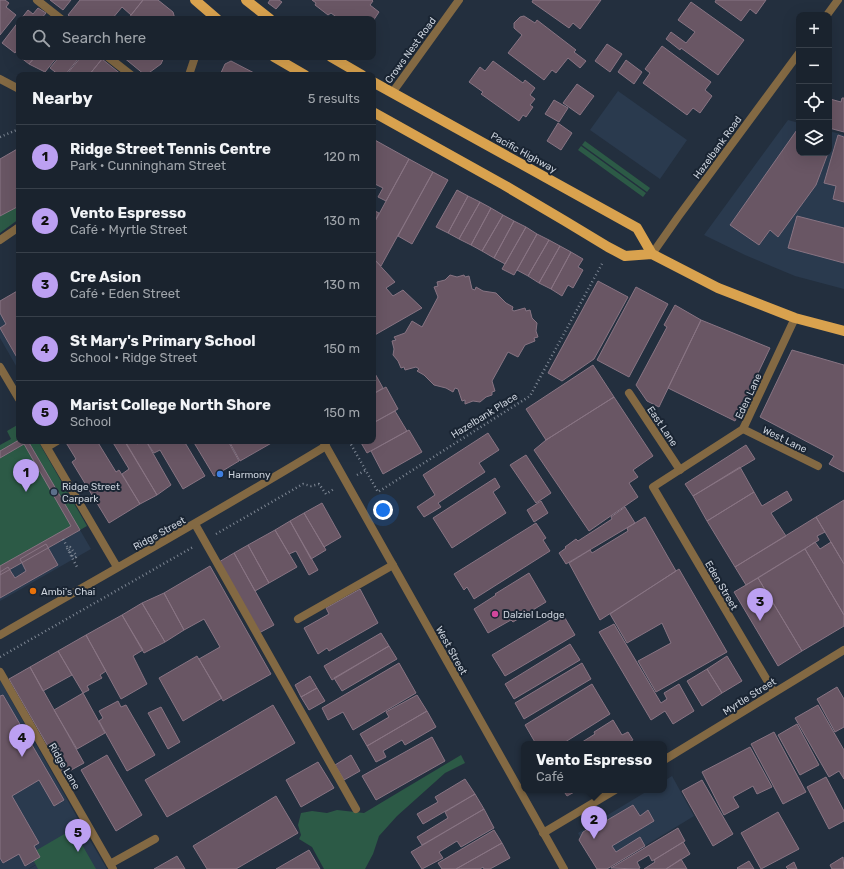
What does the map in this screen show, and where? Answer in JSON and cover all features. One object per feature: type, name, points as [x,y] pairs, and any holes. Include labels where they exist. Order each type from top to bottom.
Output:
[{"type":"main road","points":[[195,0],[212,16]]},
{"type":"main road","points":[[246,0],[266,16]]},
{"type":"main road","points":[[279,60],[300,72]]},
{"type":"main road","points":[[337,60],[357,72]]},
{"type":"main road","name":"Pacific Highway","points":[[376,84],[637,228],[652,254]]},
{"type":"main road","points":[[376,114],[504,185],[625,256],[652,254],[718,288],[795,318],[844,331]]},
{"type":"street","points":[[37,0],[56,16]]},
{"type":"street","name":"Crows Nest Road","points":[[392,93],[459,0]]},
{"type":"street","points":[[829,12],[838,0]]},
{"type":"street","name":"Hazelbank Road","points":[[652,254],[796,57]]},
{"type":"street","points":[[112,60],[127,72]]},
{"type":"street","points":[[190,72],[194,60]]},
{"type":"street","points":[[0,79],[16,87]]},
{"type":"street","points":[[0,240],[16,229]]},
{"type":"street","name":"Eden Lane","points":[[653,487],[743,429],[795,318]]},
{"type":"street","points":[[0,366],[16,394]]},
{"type":"street","name":"East Lane","points":[[629,393],[680,470]]},
{"type":"street","name":"West Lane","points":[[743,429],[818,466]]},
{"type":"street","points":[[45,444],[117,567]]},
{"type":"street","name":"Ridge Street","points":[[0,635],[117,567],[195,524],[325,444]]},
{"type":"street","name":"West Street","points":[[325,444],[521,792]]},
{"type":"street","name":"Eden Street","points":[[653,487],[774,692]]},
{"type":"street","points":[[195,524],[356,809]]},
{"type":"street","points":[[298,619],[393,564]]},
{"type":"street","name":"Myrtle Street","points":[[667,758],[844,650]]},
{"type":"street","name":"Ridge Lane","points":[[0,672],[111,867]]},
{"type":"street","name":"West Street","points":[[522,793],[564,869]]},
{"type":"street","points":[[544,833],[610,793]]},
{"type":"street","points":[[111,867],[155,839]]},
{"type":"path","points":[[0,137],[16,129]]},
{"type":"path","name":"Hazelbank Place","points":[[351,444],[378,492],[530,396],[604,261]]},
{"type":"path","points":[[0,657],[303,484],[311,486],[319,484],[326,494]]},
{"type":"path","points":[[63,539],[70,552],[73,557],[76,557],[76,555],[72,548],[68,548],[68,550],[77,567]]},
{"type":"shaded area","points":[[618,91],[687,140],[660,179],[590,130]]},
{"type":"shaded area","points":[[788,120],[796,122],[796,156],[832,156],[832,132],[844,135],[844,289],[795,276],[745,255],[704,235]]},
{"type":"shaded area","points":[[16,294],[16,366],[0,338],[0,303]]},
{"type":"shaded area","points":[[80,530],[91,549],[0,601],[0,575]]},
{"type":"shaded area","points":[[0,680],[87,835],[28,869],[0,869]]},
{"type":"shaded area","points":[[672,776],[694,816],[607,869],[598,869],[578,833],[644,793],[667,793],[667,779]]},
{"type":"shaded area","points":[[87,835],[107,869],[29,869]]},
{"type":"green space","points":[[585,141],[650,188],[647,192],[582,145]]},
{"type":"green space","points":[[581,146],[646,193],[643,197],[578,150]]},
{"type":"green space","points":[[16,208],[16,221],[0,233],[0,216]]},
{"type":"green space","points":[[16,426],[16,444],[40,444],[87,526],[0,575],[0,445],[11,439],[7,431]]},
{"type":"green space","points":[[461,755],[465,763],[445,773],[397,816],[379,836],[373,854],[365,869],[324,869],[312,847],[299,839],[301,835],[298,825],[301,813],[312,811],[327,813],[337,810],[364,813]]},
{"type":"green space","points":[[73,829],[96,869],[38,869],[30,854]]},
{"type":"building","points":[[0,0],[5,0],[9,3],[6,7],[16,15],[0,35]]},
{"type":"building","points":[[50,0],[71,0],[63,10]]},
{"type":"building","points":[[80,0],[143,0],[131,15],[122,7],[114,16],[68,15]]},
{"type":"building","points":[[143,0],[158,0],[173,12],[174,16],[130,16]]},
{"type":"building","points":[[270,0],[279,0],[282,2],[276,9],[268,3]]},
{"type":"building","points":[[312,0],[372,0],[373,1],[370,5],[379,12],[376,16],[335,16],[331,13],[328,15],[315,5],[316,3]]},
{"type":"building","points":[[533,0],[601,0],[580,29],[573,23],[569,28],[532,2]]},
{"type":"building","points":[[716,0],[766,0],[756,14],[750,9],[741,21],[715,2]]},
{"type":"building","points":[[691,2],[744,40],[718,75],[666,39],[671,32],[686,43],[695,32],[678,20]]},
{"type":"building","points":[[38,8],[46,13],[44,16],[23,16],[28,10],[33,14]]},
{"type":"building","points":[[524,16],[535,23],[537,20],[576,50],[574,52],[586,61],[580,68],[568,58],[556,73],[552,70],[544,80],[508,53],[522,35],[514,28],[514,23],[520,17]]},
{"type":"building","points":[[16,25],[15,53],[2,43]]},
{"type":"building","points":[[607,44],[622,54],[610,72],[595,61]]},
{"type":"building","points":[[662,46],[711,82],[705,90],[712,96],[700,113],[693,108],[687,115],[643,83],[650,73],[645,69]]},
{"type":"building","points":[[24,60],[32,60],[29,64]]},
{"type":"building","points":[[32,60],[55,60],[45,72],[29,64]]},
{"type":"building","points":[[57,60],[77,60],[67,72],[55,72],[50,68]]},
{"type":"building","points":[[79,60],[101,60],[91,72],[69,72]]},
{"type":"building","points":[[101,60],[103,60],[118,72],[91,72]]},
{"type":"building","points":[[127,60],[163,60],[161,64],[150,72],[141,72]]},
{"type":"building","points":[[626,60],[642,72],[634,84],[618,72]]},
{"type":"building","points":[[231,61],[252,72],[221,72],[225,64]]},
{"type":"building","points":[[493,61],[523,83],[525,80],[535,88],[530,95],[535,99],[530,105],[533,107],[526,117],[523,115],[519,121],[481,94],[483,92],[469,82],[480,67],[485,71]]},
{"type":"building","points":[[577,84],[594,96],[580,115],[563,103]]},
{"type":"building","points":[[842,98],[844,98],[844,132],[832,129],[832,100],[841,102]]},
{"type":"building","points":[[554,100],[568,108],[559,122],[545,114]]},
{"type":"building","points":[[558,123],[572,133],[561,150],[547,141]]},
{"type":"building","points":[[796,131],[796,156],[827,156],[816,185],[778,237],[770,230],[759,245],[730,225]]},
{"type":"building","points":[[838,135],[844,137],[844,202],[833,199],[836,186],[824,183]]},
{"type":"building","points":[[376,141],[409,159],[386,201],[378,197],[383,188],[376,184]]},
{"type":"building","points":[[16,150],[16,208],[0,216],[0,159]]},
{"type":"building","points":[[409,159],[433,172],[381,266],[376,261],[376,220]]},
{"type":"building","points":[[433,172],[448,180],[412,244],[398,236]]},
{"type":"building","points":[[457,190],[468,196],[448,233],[436,227]]},
{"type":"building","points":[[468,196],[480,202],[459,239],[448,233]]},
{"type":"building","points":[[480,202],[491,208],[471,245],[459,239]]},
{"type":"building","points":[[491,208],[503,215],[482,251],[471,245]]},
{"type":"building","points":[[376,212],[379,213],[376,219]]},
{"type":"building","points":[[503,215],[514,221],[494,258],[482,251]]},
{"type":"building","points":[[797,216],[844,228],[844,263],[788,248]]},
{"type":"building","points":[[514,221],[526,227],[505,264],[494,258]]},
{"type":"building","points":[[526,227],[537,234],[514,275],[502,269]]},
{"type":"building","points":[[537,234],[549,240],[528,276],[517,270]]},
{"type":"building","points":[[549,240],[560,246],[539,283],[528,276]]},
{"type":"building","points":[[560,246],[571,252],[551,289],[539,283]]},
{"type":"building","points":[[571,252],[583,259],[578,267],[583,270],[573,288],[568,285],[562,296],[551,289]]},
{"type":"building","points":[[376,261],[395,282],[386,288],[393,296],[403,290],[422,308],[376,334]]},
{"type":"building","points":[[450,275],[457,277],[464,275],[465,277],[469,276],[472,289],[475,290],[476,287],[483,291],[496,293],[506,303],[513,307],[512,310],[514,311],[525,308],[526,311],[530,310],[532,318],[537,323],[536,331],[538,337],[534,338],[535,341],[525,345],[518,357],[508,352],[492,381],[495,391],[492,392],[492,395],[486,397],[480,402],[473,401],[465,404],[465,400],[462,401],[458,389],[455,388],[453,392],[446,388],[434,385],[424,375],[417,371],[419,369],[416,367],[405,370],[404,367],[401,368],[393,355],[394,349],[392,341],[396,340],[394,337],[405,333],[412,321],[422,327],[438,297],[434,287],[438,286],[437,282],[445,280]]},
{"type":"building","points":[[598,281],[628,297],[594,359],[562,381],[548,373]]},
{"type":"building","points":[[636,287],[668,304],[629,377],[597,360]]},
{"type":"building","points":[[16,292],[16,356],[0,328],[6,324],[0,313],[0,301]]},
{"type":"building","points":[[675,305],[701,320],[659,407],[647,401],[636,385],[667,327],[664,325]]},
{"type":"building","points":[[701,320],[770,348],[735,421],[668,388]]},
{"type":"building","points":[[792,350],[844,365],[844,472],[829,464],[834,456],[760,417]]},
{"type":"building","points":[[593,365],[614,397],[546,440],[526,409]]},
{"type":"building","points":[[376,375],[383,388],[376,392]]},
{"type":"building","points":[[386,387],[398,409],[376,421],[376,392]]},
{"type":"building","points":[[614,397],[653,456],[633,470],[638,477],[629,483],[638,497],[589,531],[534,450],[546,440]]},
{"type":"building","points":[[395,411],[407,431],[367,453],[362,444],[376,444],[376,421]]},
{"type":"building","points":[[409,430],[422,452],[383,474],[371,451]]},
{"type":"building","points":[[488,433],[499,450],[479,463],[485,472],[438,503],[441,507],[424,517],[417,507],[435,495],[423,475]]},
{"type":"building","name":"Ridge Street Carpark","points":[[16,442],[16,444],[24,444],[0,458],[0,451]]},
{"type":"building","name":"Ridge Street Carpark","points":[[24,444],[30,444],[80,530],[0,575],[0,566],[71,526]]},
{"type":"building","points":[[67,444],[99,444],[116,472],[119,470],[140,504],[109,523],[72,462],[76,459]]},
{"type":"building","points":[[114,444],[127,444],[157,495],[140,504],[122,474],[129,469]]},
{"type":"building","points":[[126,444],[148,444],[171,485],[157,495]]},
{"type":"building","points":[[148,444],[186,444],[205,476],[183,489],[160,450],[154,453]]},
{"type":"building","points":[[195,444],[230,444],[239,461],[214,476]]},
{"type":"building","points":[[231,444],[270,444],[240,461]]},
{"type":"building","points":[[746,445],[755,459],[693,496],[685,484]]},
{"type":"building","points":[[526,455],[551,493],[536,503],[510,465]]},
{"type":"building","points":[[740,467],[754,492],[707,521],[693,496]]},
{"type":"building","points":[[495,478],[500,487],[493,492],[506,513],[452,548],[433,518]]},
{"type":"building","points":[[787,491],[792,500],[771,513],[786,536],[735,567],[707,521],[754,492],[762,506]]},
{"type":"building","points":[[844,500],[844,564],[816,517]]},
{"type":"building","points":[[541,501],[548,513],[534,522],[527,510]]},
{"type":"building","points":[[322,503],[341,537],[324,547],[304,513]]},
{"type":"building","points":[[625,507],[635,523],[566,564],[559,553],[566,548],[565,547],[576,539],[578,541],[612,519],[611,517]]},
{"type":"building","points":[[304,513],[326,550],[311,559],[290,521]]},
{"type":"building","points":[[645,517],[676,571],[600,620],[569,563],[590,550],[592,553],[628,531],[627,528]]},
{"type":"building","points":[[816,517],[825,532],[817,536],[819,540],[746,585],[735,567]]},
{"type":"building","points":[[290,521],[318,570],[309,575],[296,551],[289,554],[275,530]]},
{"type":"building","points":[[536,523],[546,538],[543,540],[550,551],[474,599],[467,587],[464,590],[454,574]]},
{"type":"building","points":[[275,530],[297,567],[269,583],[248,545]]},
{"type":"building","points":[[815,542],[820,549],[831,542],[844,564],[844,615],[805,549]]},
{"type":"building","points":[[46,544],[58,565],[0,598],[0,572],[8,567],[15,578],[26,571],[20,559]]},
{"type":"building","points":[[248,545],[269,583],[255,591],[234,553]]},
{"type":"building","points":[[805,549],[844,615],[844,626],[802,651],[758,578]]},
{"type":"building","points":[[234,553],[274,625],[259,633],[219,562]]},
{"type":"building","points":[[210,566],[271,674],[223,701],[199,659],[220,647],[204,619],[184,630],[164,593]]},
{"type":"building","points":[[679,569],[727,652],[656,692],[638,661],[671,643],[662,623],[627,643],[610,614]]},
{"type":"building","points":[[529,573],[546,602],[513,622],[511,620],[488,633],[474,609]]},
{"type":"building","points":[[758,578],[802,651],[778,666],[734,592]]},
{"type":"building","points":[[360,589],[378,623],[329,651],[327,648],[318,654],[304,628],[329,614],[326,608]]},
{"type":"building","points":[[164,593],[184,630],[165,642],[142,603]]},
{"type":"building","points":[[142,603],[165,642],[144,653],[122,615]]},
{"type":"building","points":[[562,613],[575,635],[505,676],[492,655]]},
{"type":"building","points":[[122,615],[143,650],[133,656],[147,684],[121,699],[86,635]]},
{"type":"building","points":[[614,624],[661,703],[667,699],[664,693],[679,684],[694,711],[673,724],[665,711],[651,720],[599,632]]},
{"type":"building","points":[[381,633],[389,646],[332,680],[324,666]]},
{"type":"building","points":[[86,635],[106,671],[100,675],[102,678],[87,686],[89,690],[83,693],[58,651]]},
{"type":"building","points":[[570,644],[580,660],[514,699],[505,684]]},
{"type":"building","points":[[389,646],[397,659],[342,691],[334,678]]},
{"type":"building","points":[[58,651],[72,675],[43,691],[30,667]]},
{"type":"building","points":[[197,656],[222,698],[183,721],[159,678]]},
{"type":"building","points":[[727,656],[742,681],[722,693],[707,669]]},
{"type":"building","points":[[399,663],[416,693],[353,730],[343,712],[328,720],[322,708]]},
{"type":"building","points":[[582,663],[591,679],[524,719],[515,703]]},
{"type":"building","points":[[30,667],[84,763],[64,774],[9,679]]},
{"type":"building","points":[[707,669],[722,693],[702,706],[687,681]]},
{"type":"building","points":[[310,676],[317,688],[301,697],[295,685]]},
{"type":"building","points":[[592,684],[610,714],[567,741],[534,741],[525,725]]},
{"type":"building","points":[[837,687],[844,699],[844,727],[835,732],[817,699]]},
{"type":"building","points":[[317,688],[325,701],[309,710],[301,697]]},
{"type":"building","points":[[83,693],[105,733],[77,749],[54,710]]},
{"type":"building","points":[[3,695],[64,800],[54,806],[39,780],[12,796],[39,843],[34,846],[40,857],[25,866],[19,854],[3,863],[0,858],[0,696]]},
{"type":"building","points":[[417,695],[427,711],[367,746],[360,734],[389,717],[386,712]]},
{"type":"building","points":[[118,701],[121,707],[126,705],[155,755],[127,771],[99,721],[103,718],[99,711]]},
{"type":"building","points":[[273,705],[295,743],[167,817],[145,780]]},
{"type":"building","points":[[818,705],[844,750],[844,779],[839,771],[829,777],[795,718]]},
{"type":"building","points":[[161,707],[180,742],[168,749],[148,713]]},
{"type":"building","points":[[427,711],[436,727],[405,745],[402,740],[383,751],[386,757],[376,762],[367,746]]},
{"type":"building","points":[[613,720],[622,735],[628,732],[633,740],[584,741],[595,734],[594,732]]},
{"type":"building","points":[[797,724],[819,765],[800,775],[778,735]]},
{"type":"building","points":[[774,732],[806,792],[783,804],[751,744]]},
{"type":"building","points":[[432,737],[445,761],[376,800],[362,776]]},
{"type":"building","points":[[750,747],[772,787],[757,794],[753,786],[733,797],[739,807],[724,815],[702,772]]},
{"type":"building","points":[[107,755],[142,815],[116,831],[81,770]]},
{"type":"building","points":[[351,755],[360,771],[344,780],[335,765]]},
{"type":"building","points":[[318,762],[334,788],[301,807],[286,780]]},
{"type":"building","points":[[826,777],[844,811],[844,821],[829,829],[807,787]]},
{"type":"building","points":[[465,779],[475,794],[423,824],[417,814],[438,802],[435,797]]},
{"type":"building","points":[[702,780],[733,834],[713,846],[682,791]]},
{"type":"building","points":[[565,793],[572,793],[567,796]]},
{"type":"building","points":[[475,794],[484,809],[422,845],[417,837],[448,818],[445,812]]},
{"type":"building","points":[[276,796],[298,833],[236,869],[207,869],[193,846]]},
{"type":"building","points":[[633,805],[640,816],[648,810],[654,821],[612,846],[616,852],[640,837],[645,846],[607,869],[597,869],[579,840],[583,832],[598,823],[599,825]]},
{"type":"building","points":[[484,809],[494,828],[461,847],[457,841],[439,852],[443,858],[422,869],[411,852]]},
{"type":"building","points":[[778,812],[799,849],[761,869],[741,833]]},
{"type":"building","points":[[678,828],[685,841],[652,861],[649,855],[637,862],[640,868],[638,869],[611,868]]},
{"type":"building","points":[[494,830],[502,843],[456,869],[442,869],[438,863]]},
{"type":"building","points":[[683,842],[690,854],[666,869],[644,869],[655,862],[654,860]]},
{"type":"building","points":[[502,843],[510,858],[490,869],[484,869],[483,867],[480,869],[456,869]]},
{"type":"building","points":[[309,850],[320,869],[276,869]]},
{"type":"building","points":[[177,856],[185,869],[154,869]]},
{"type":"building","points":[[843,857],[844,869],[832,869],[830,865]]},
{"type":"building","points":[[681,859],[687,869],[666,869]]},
{"type":"building","points":[[749,861],[754,869],[737,868]]},
{"type":"building","points":[[794,862],[797,869],[788,869],[786,867]]},
{"type":"place","name":"Harmony","points":[[220,474]]},
{"type":"place","name":"Ridge Street Tennis Centre","points":[[26,492]]},
{"type":"place","name":"Ridge Street Carpark","points":[[54,492]]},
{"type":"place","name":"Ambi's Chai","points":[[33,591]]},
{"type":"place","name":"Dalziel Lodge","points":[[495,614]]},
{"type":"place","name":"Cre Asion","points":[[760,621]]},
{"type":"place","name":"St Mary's Primary School","points":[[22,757]]},
{"type":"place","name":"Vento Espresso","points":[[594,839]]},
{"type":"place","name":"Marist College North Shore","points":[[78,852]]}]
